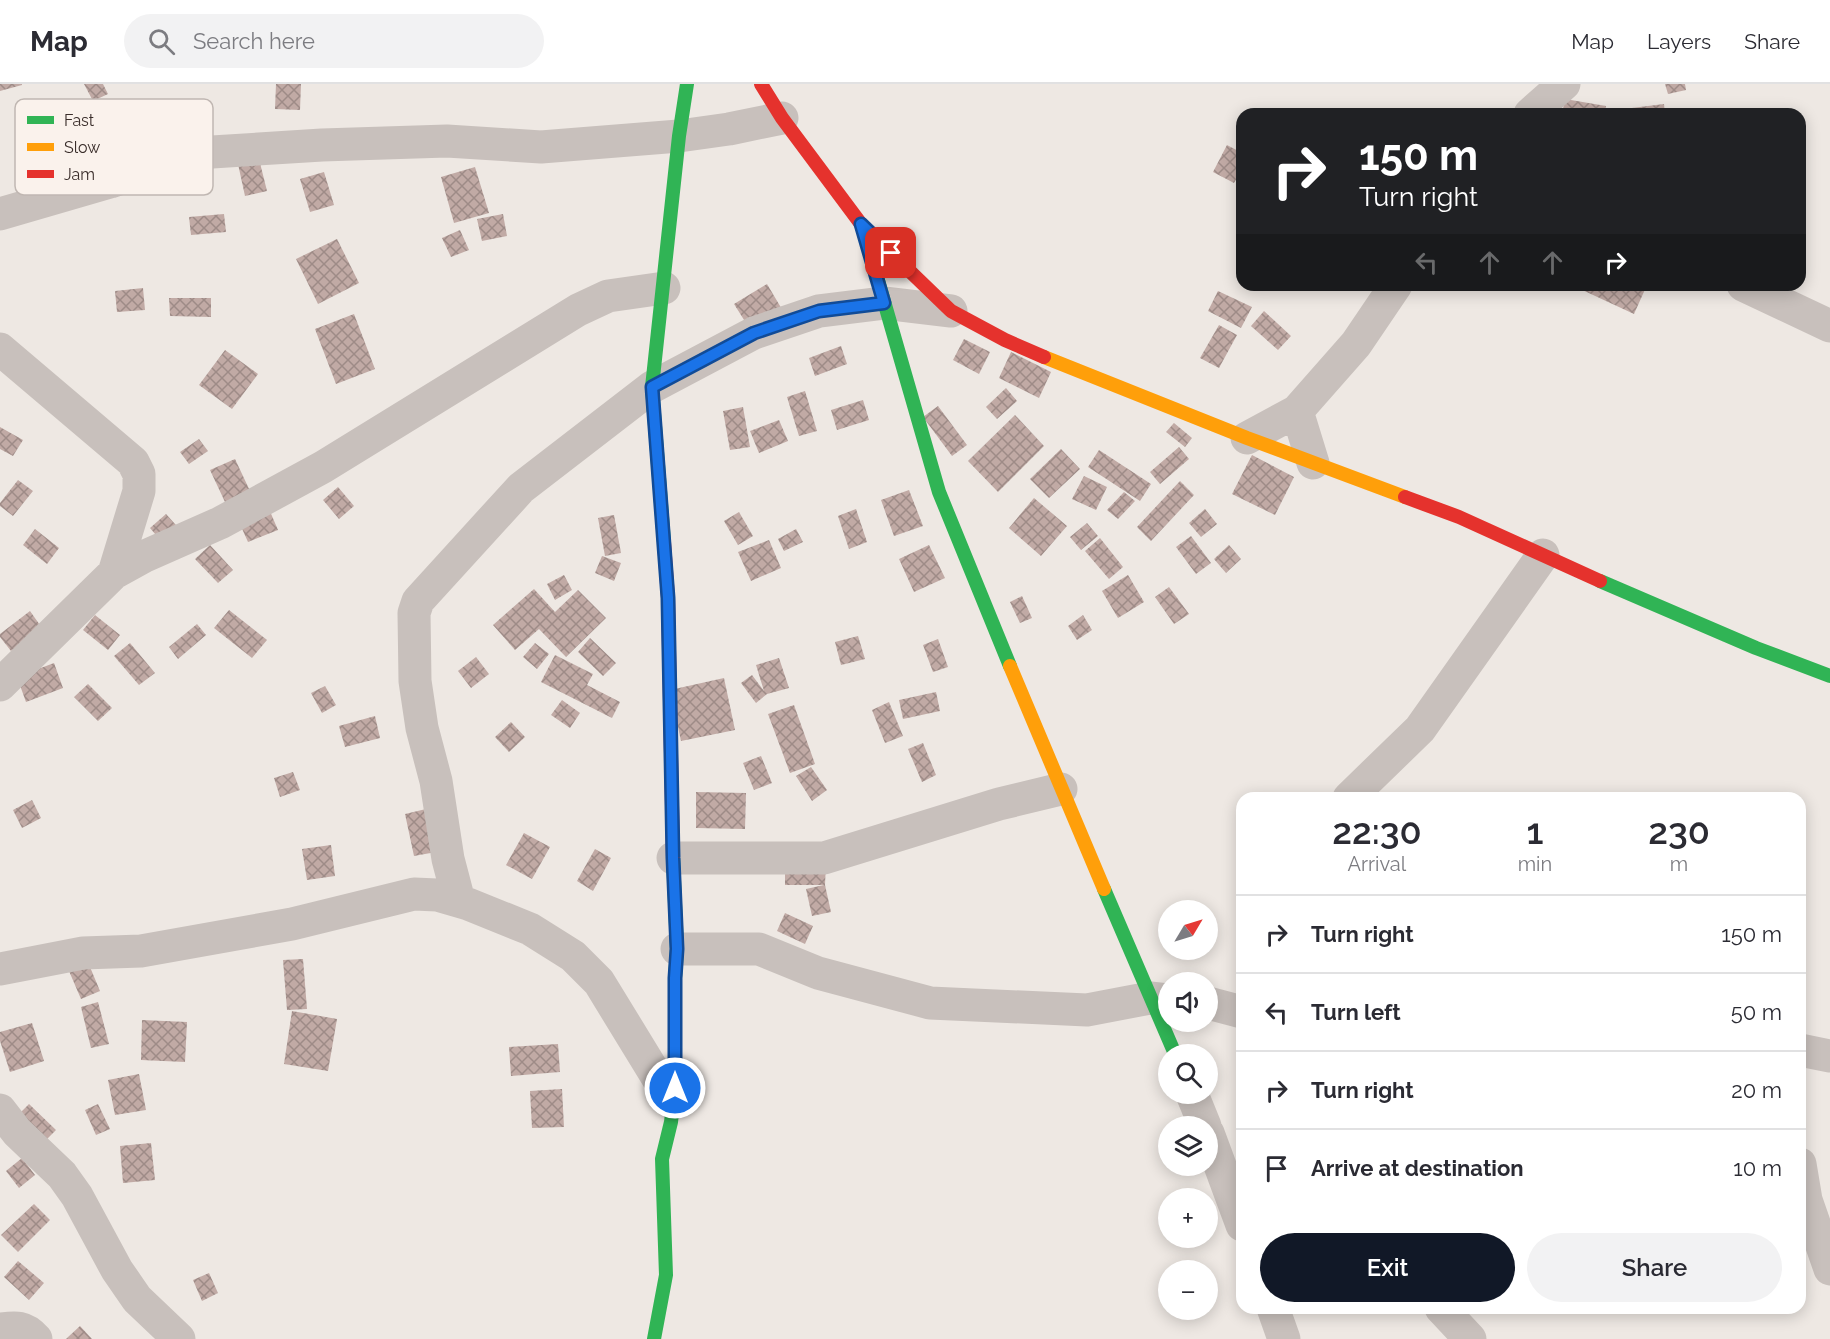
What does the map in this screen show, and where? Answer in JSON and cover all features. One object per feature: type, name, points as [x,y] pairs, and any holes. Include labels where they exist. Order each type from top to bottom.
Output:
[{"type":"street","points":[[654,1339],[666,1275],[662,1159],[675,1088],[677,949],[668,598],[652,387],[679,136],[687,84]]},
{"type":"street","points":[[761,84],[782,118],[861,224],[951,311],[1005,340],[1055,362],[1247,438],[1459,517],[1746,644],[1830,676]]},
{"type":"street","points":[[1537,108],[1564,84]]},
{"type":"street","points":[[213,152],[322,145],[447,141],[541,147],[679,136],[782,118]]},
{"type":"street","points":[[0,214],[65,195]]},
{"type":"street","points":[[861,224],[939,492],[1061,789],[1158,995]]},
{"type":"street","points":[[0,685],[114,573],[143,556],[220,523],[323,467],[578,310],[608,296],[664,288]]},
{"type":"street","points":[[1247,438],[1297,411],[1356,344],[1392,291]]},
{"type":"street","points":[[1756,291],[1830,326]]},
{"type":"street","points":[[459,901],[448,859],[436,781],[422,728],[416,681],[414,613],[418,601],[521,488],[652,387],[754,333],[819,311],[884,303],[951,311]]},
{"type":"street","points":[[0,349],[133,462],[139,474],[139,491],[114,573]]},
{"type":"street","points":[[1297,411],[1313,463]]},
{"type":"street","points":[[1354,792],[1420,729],[1543,555]]},
{"type":"street","points":[[673,858],[824,858],[999,804],[1061,789]]},
{"type":"street","points":[[0,969],[83,953],[141,951],[292,924],[414,894],[436,895],[459,901],[530,929],[573,956],[599,982],[673,1103]]},
{"type":"street","points":[[677,949],[759,949],[818,973],[930,1003],[1088,1010],[1158,999]]},
{"type":"street","points":[[1218,1006],[1236,1010]]},
{"type":"street","points":[[1806,1051],[1830,1056]]},
{"type":"street","points":[[0,1110],[17,1132],[62,1175],[77,1196],[117,1270],[137,1299],[179,1339]]},
{"type":"street","points":[[1218,1160],[1236,1209]]},
{"type":"street","points":[[1806,1200],[1830,1269]]},
{"type":"street","points":[[1275,1314],[1284,1339]]},
{"type":"street","points":[[1447,1314],[1470,1339]]},
{"type":"street","points":[[0,1329],[17,1326],[29,1331],[36,1339]]},
{"type":"building","points":[[0,84],[22,84],[22,85],[0,91]]},
{"type":"building","points":[[84,84],[103,84],[108,94],[92,99]]},
{"type":"building","points":[[276,84],[301,84],[300,110],[275,109]]},
{"type":"building","points":[[1665,84],[1685,84],[1686,90],[1668,94]]},
{"type":"building","points":[[1565,99],[1606,106],[1606,108],[1563,108]]},
{"type":"building","points":[[1664,104],[1664,108],[1632,108]]},
{"type":"building","points":[[1227,145],[1236,150],[1234,183],[1213,172]]},
{"type":"building","points":[[259,159],[267,191],[245,196],[238,164]]},
{"type":"building","points":[[475,167],[489,213],[454,223],[441,177]]},
{"type":"building","points":[[324,172],[334,205],[310,212],[300,179]]},
{"type":"building","points":[[224,214],[226,232],[191,235],[189,217]]},
{"type":"building","points":[[503,214],[507,236],[482,241],[477,219]]},
{"type":"building","points":[[460,230],[469,250],[451,257],[442,238]]},
{"type":"building","points":[[337,239],[359,283],[318,304],[296,259]]},
{"type":"building","points":[[767,284],[783,311],[751,331],[734,304]]},
{"type":"building","points":[[143,288],[145,310],[117,312],[115,291]]},
{"type":"building","points":[[1218,291],[1252,307],[1241,328],[1208,311]]},
{"type":"building","points":[[1584,291],[1644,291],[1634,314]]},
{"type":"building","points":[[169,298],[211,298],[211,317],[170,316]]},
{"type":"building","points":[[1264,311],[1291,336],[1278,350],[1251,326]]},
{"type":"building","points":[[354,314],[375,369],[336,384],[315,329]]},
{"type":"building","points":[[1219,325],[1237,335],[1219,368],[1200,358]]},
{"type":"building","points":[[964,339],[990,352],[979,374],[953,360]]},
{"type":"building","points":[[841,346],[847,364],[815,376],[809,358]]},
{"type":"building","points":[[225,350],[258,374],[232,409],[199,385]]},
{"type":"building","points":[[1011,352],[1051,372],[1039,398],[999,378]]},
{"type":"building","points":[[1006,388],[1017,401],[997,419],[986,407]]},
{"type":"building","points":[[805,391],[817,431],[799,436],[787,397]]},
{"type":"building","points":[[863,400],[869,420],[837,430],[831,410]]},
{"type":"building","points":[[938,406],[967,445],[952,456],[923,417]]},
{"type":"building","points":[[743,407],[750,447],[730,450],[723,411]]},
{"type":"building","points":[[1015,415],[1044,446],[998,492],[968,461]]},
{"type":"building","points":[[779,420],[788,441],[759,453],[750,431]]},
{"type":"building","points":[[1174,423],[1192,438],[1185,447],[1166,432]]},
{"type":"building","points":[[0,427],[23,440],[13,456],[0,449]]},
{"type":"building","points":[[199,439],[208,451],[189,464],[180,452]]},
{"type":"building","points":[[1179,447],[1189,459],[1160,484],[1150,472]]},
{"type":"building","points":[[1061,449],[1080,469],[1049,498],[1030,479]]},
{"type":"building","points":[[1099,450],[1151,484],[1140,501],[1088,467]]},
{"type":"building","points":[[1252,455],[1294,477],[1275,515],[1232,494]]},
{"type":"building","points":[[235,459],[250,491],[225,502],[210,470]]},
{"type":"building","points":[[1084,476],[1107,487],[1096,510],[1072,499]]},
{"type":"building","points":[[18,480],[33,491],[13,516],[0,506],[0,503]]},
{"type":"building","points":[[1180,481],[1194,495],[1151,541],[1137,527]]},
{"type":"building","points":[[338,487],[354,506],[339,519],[323,500]]},
{"type":"building","points":[[909,490],[923,526],[894,536],[881,500]]},
{"type":"building","points":[[1124,492],[1135,501],[1118,519],[1107,510]]},
{"type":"building","points":[[1034,498],[1067,526],[1041,556],[1009,528]]},
{"type":"building","points":[[269,509],[278,530],[248,542],[239,522]]},
{"type":"building","points":[[856,509],[867,542],[849,549],[838,516]]},
{"type":"building","points":[[1205,509],[1217,524],[1201,537],[1189,523]]},
{"type":"building","points":[[739,512],[753,536],[738,545],[724,521]]},
{"type":"building","points":[[166,514],[184,534],[167,548],[150,528]]},
{"type":"building","points":[[614,515],[621,553],[605,556],[598,518]]},
{"type":"building","points":[[1087,523],[1098,536],[1081,550],[1070,537]]},
{"type":"building","points":[[35,529],[59,548],[47,564],[23,545]]},
{"type":"building","points":[[796,529],[803,542],[784,551],[778,539]]},
{"type":"building","points":[[1191,536],[1211,563],[1196,574],[1176,547]]},
{"type":"building","points":[[1100,538],[1123,567],[1109,579],[1085,551]]},
{"type":"building","points":[[769,540],[781,568],[751,581],[738,552]]},
{"type":"building","points":[[210,545],[233,570],[218,583],[195,559]]},
{"type":"building","points":[[929,545],[945,578],[914,592],[899,559]]},
{"type":"building","points":[[1229,545],[1241,559],[1226,573],[1214,559]]},
{"type":"building","points":[[602,556],[621,563],[614,581],[595,573]]},
{"type":"building","points":[[564,575],[572,590],[555,600],[547,584]]},
{"type":"building","points":[[1128,575],[1144,602],[1118,618],[1102,591]]},
{"type":"building","points":[[1169,587],[1189,614],[1174,624],[1155,597]]},
{"type":"building","points":[[534,589],[555,612],[578,590],[606,618],[566,657],[539,629],[515,650],[493,625]]},
{"type":"building","points":[[1022,596],[1032,618],[1020,623],[1010,602]]},
{"type":"building","points":[[229,610],[267,640],[252,658],[214,628]]},
{"type":"building","points":[[30,611],[42,628],[11,651],[0,634]]},
{"type":"building","points":[[95,615],[120,635],[108,650],[83,630]]},
{"type":"building","points":[[1083,615],[1092,630],[1077,640],[1068,626]]},
{"type":"building","points":[[197,624],[206,635],[178,659],[169,647]]},
{"type":"building","points":[[858,636],[865,659],[841,665],[835,642]]},
{"type":"building","points":[[590,638],[616,663],[603,676],[578,652]]},
{"type":"building","points":[[938,639],[948,667],[933,672],[923,645]]},
{"type":"building","points":[[130,643],[155,673],[139,685],[114,656]]},
{"type":"building","points":[[535,643],[549,654],[537,669],[523,657]]},
{"type":"building","points":[[555,655],[593,674],[587,685],[620,702],[612,718],[541,682]]},
{"type":"building","points":[[476,657],[489,674],[471,688],[458,671]]},
{"type":"building","points":[[779,658],[789,688],[767,694],[756,703],[741,683],[752,675],[764,691],[756,665]]},
{"type":"building","points":[[54,663],[63,688],[26,702],[17,677]]},
{"type":"building","points":[[724,678],[735,730],[681,741],[670,690]]},
{"type":"building","points":[[88,684],[112,708],[98,721],[74,697]]},
{"type":"building","points":[[325,686],[336,705],[322,713],[311,693]]},
{"type":"building","points":[[936,692],[940,711],[903,719],[899,700]]},
{"type":"building","points":[[562,700],[580,713],[570,728],[551,715]]},
{"type":"building","points":[[889,702],[903,736],[885,743],[872,710]]},
{"type":"building","points":[[794,705],[815,764],[790,773],[768,714]]},
{"type":"building","points":[[375,716],[380,738],[345,747],[339,726]]},
{"type":"building","points":[[511,722],[525,737],[509,752],[495,737]]},
{"type":"building","points":[[923,743],[936,775],[922,782],[908,749]]},
{"type":"building","points":[[761,756],[772,783],[754,790],[743,763]]},
{"type":"building","points":[[811,767],[827,790],[812,801],[796,776]]},
{"type":"building","points":[[293,772],[300,790],[280,797],[274,778]]},
{"type":"building","points":[[696,792],[746,793],[745,829],[696,828]]},
{"type":"building","points":[[32,800],[41,818],[22,828],[13,810]]},
{"type":"building","points":[[426,809],[436,852],[414,856],[405,814]]},
{"type":"building","points":[[524,833],[550,847],[532,879],[506,865]]},
{"type":"building","points":[[331,845],[335,876],[307,880],[302,849]]},
{"type":"building","points":[[595,849],[611,858],[593,891],[577,881]]},
{"type":"building","points":[[785,863],[826,863],[825,885],[831,912],[812,916],[806,889],[824,885],[785,885]]},
{"type":"building","points":[[785,913],[813,926],[805,944],[777,931]]},
{"type":"building","points":[[85,955],[100,991],[81,999],[66,964]]},
{"type":"building","points":[[303,959],[307,1009],[287,1010],[283,960]]},
{"type":"building","points":[[98,1002],[109,1044],[91,1048],[81,1007]]},
{"type":"building","points":[[292,1011],[337,1019],[328,1071],[284,1064]]},
{"type":"building","points":[[142,1020],[187,1022],[185,1062],[141,1060]]},
{"type":"building","points":[[32,1023],[44,1061],[10,1072],[0,1041],[0,1032]]},
{"type":"building","points":[[558,1044],[560,1072],[511,1076],[509,1047]]},
{"type":"building","points":[[139,1074],[146,1110],[115,1115],[108,1080]]},
{"type":"building","points":[[562,1089],[564,1127],[532,1128],[530,1091]]},
{"type":"building","points":[[29,1104],[56,1130],[41,1145],[14,1119]]},
{"type":"building","points":[[98,1104],[110,1129],[96,1135],[85,1110]]},
{"type":"building","points":[[151,1143],[155,1180],[123,1183],[120,1146]]},
{"type":"building","points":[[22,1158],[35,1175],[19,1188],[6,1171]]},
{"type":"building","points":[[34,1204],[50,1220],[18,1252],[1,1235]]},
{"type":"building","points":[[18,1261],[44,1283],[29,1300],[4,1277]]},
{"type":"building","points":[[209,1273],[218,1293],[202,1301],[193,1280]]},
{"type":"building","points":[[80,1326],[92,1339],[66,1339]]},
{"type":"traffic: fast","points":[[664,542],[652,387],[679,136],[687,84]]},
{"type":"traffic: fast","points":[[862,225],[939,492],[1010,666]]},
{"type":"traffic: fast","points":[[1600,581],[1756,648],[1830,676]]},
{"type":"traffic: fast","points":[[654,1339],[666,1275],[662,1159],[671,1122],[675,1088],[677,949],[673,857]]},
{"type":"traffic: fast","points":[[1104,889],[1171,1044]]},
{"type":"traffic: slow","points":[[1044,357],[1247,438],[1405,497]]},
{"type":"traffic: slow","points":[[1010,666],[1104,889]]},
{"type":"traffic: jam","points":[[761,84],[782,118],[861,224],[951,311],[1005,340],[1044,357]]},
{"type":"traffic: jam","points":[[1405,497],[1459,517],[1600,581]]},
{"type":"traffic: jam","points":[[664,542],[668,598],[673,857]]},
{"type":"route","points":[[675,1088],[677,949],[668,598],[652,387],[754,333],[819,311],[884,303],[861,224],[891,253]]}]
